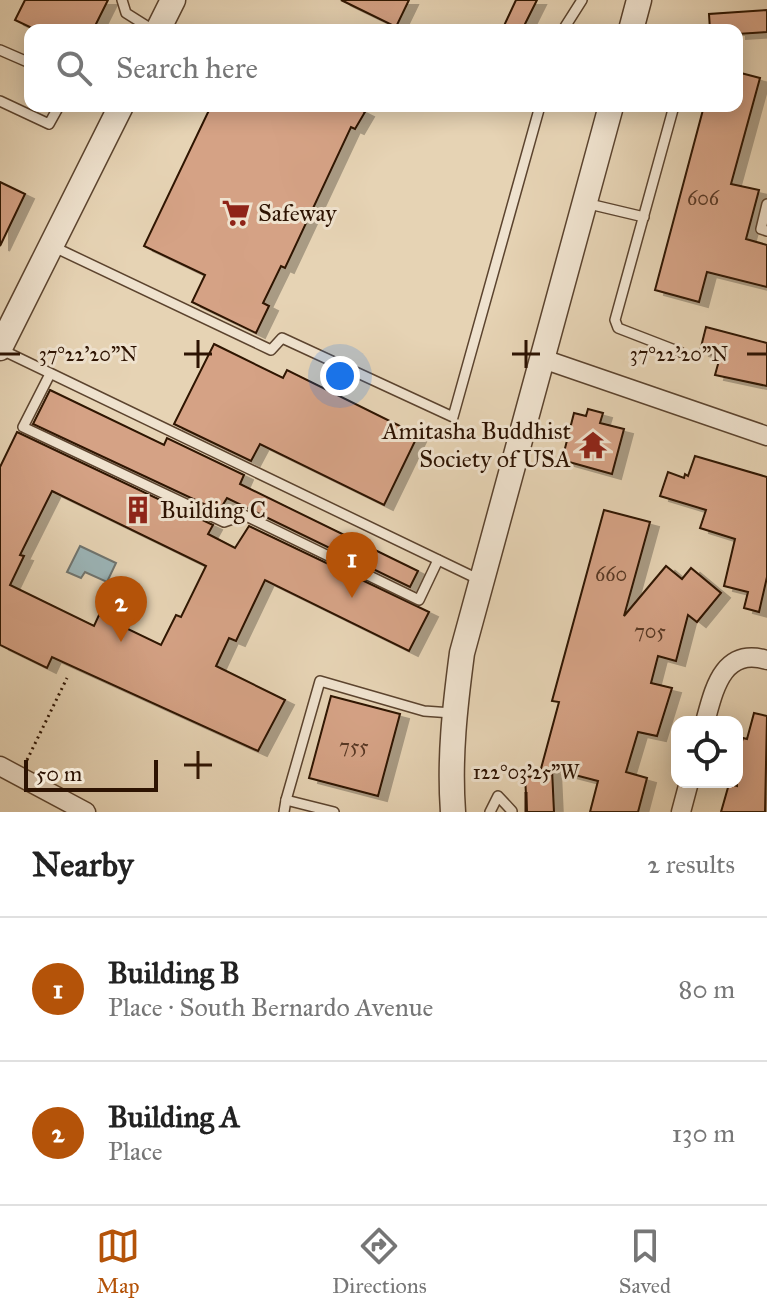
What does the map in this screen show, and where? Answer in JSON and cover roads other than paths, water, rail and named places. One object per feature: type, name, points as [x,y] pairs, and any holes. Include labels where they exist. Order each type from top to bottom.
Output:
[{"type":"street","points":[[159,24],[173,0]]},
{"type":"street","points":[[633,24],[639,0]]},
{"type":"street","points":[[0,348],[118,112]]},
{"type":"street","points":[[453,812],[451,772],[454,714],[462,653],[609,112]]},
{"type":"street","points":[[543,359],[767,436]]},
{"type":"street","points":[[707,716],[717,683],[730,665],[745,658],[767,660]]},
{"type":"street","points":[[0,766],[86,812]]},
{"type":"street","points":[[681,812],[687,788]]},
{"type":"lane","points":[[122,0],[126,13],[145,24]]},
{"type":"lane","points":[[567,24],[582,0]]},
{"type":"lane","points":[[0,50],[24,60]]},
{"type":"lane","points":[[0,101],[49,124],[56,112]]},
{"type":"lane","points":[[51,245],[271,350],[282,338],[453,417],[538,112]]},
{"type":"lane","points":[[672,112],[615,320],[618,328],[680,352]]},
{"type":"lane","points":[[585,202],[644,217]]},
{"type":"lane","points":[[767,204],[761,229],[767,231]]},
{"type":"lane","points":[[0,348],[480,580]]},
{"type":"lane","points":[[50,374],[23,427],[37,434],[224,522],[244,515],[419,600],[438,560]]},
{"type":"lane","points":[[284,812],[320,681],[424,711],[454,714]]},
{"type":"lane","points":[[490,812],[498,796],[512,811]]},
{"type":"lane","points":[[286,800],[334,812]]},
{"type":"water","points":[[80,546],[116,563],[107,582],[85,572],[81,578],[67,572]]},
{"type":"place","name":"Safeway","points":[[236,213]]},
{"type":"place","name":"Amitasha Buddhist Society of USA","points":[[593,445]]},
{"type":"place","name":"Building C","points":[[138,510]]},
{"type":"place","name":"Building B","points":[[352,598]]},
{"type":"place","name":"Building A","points":[[121,642]]}]
